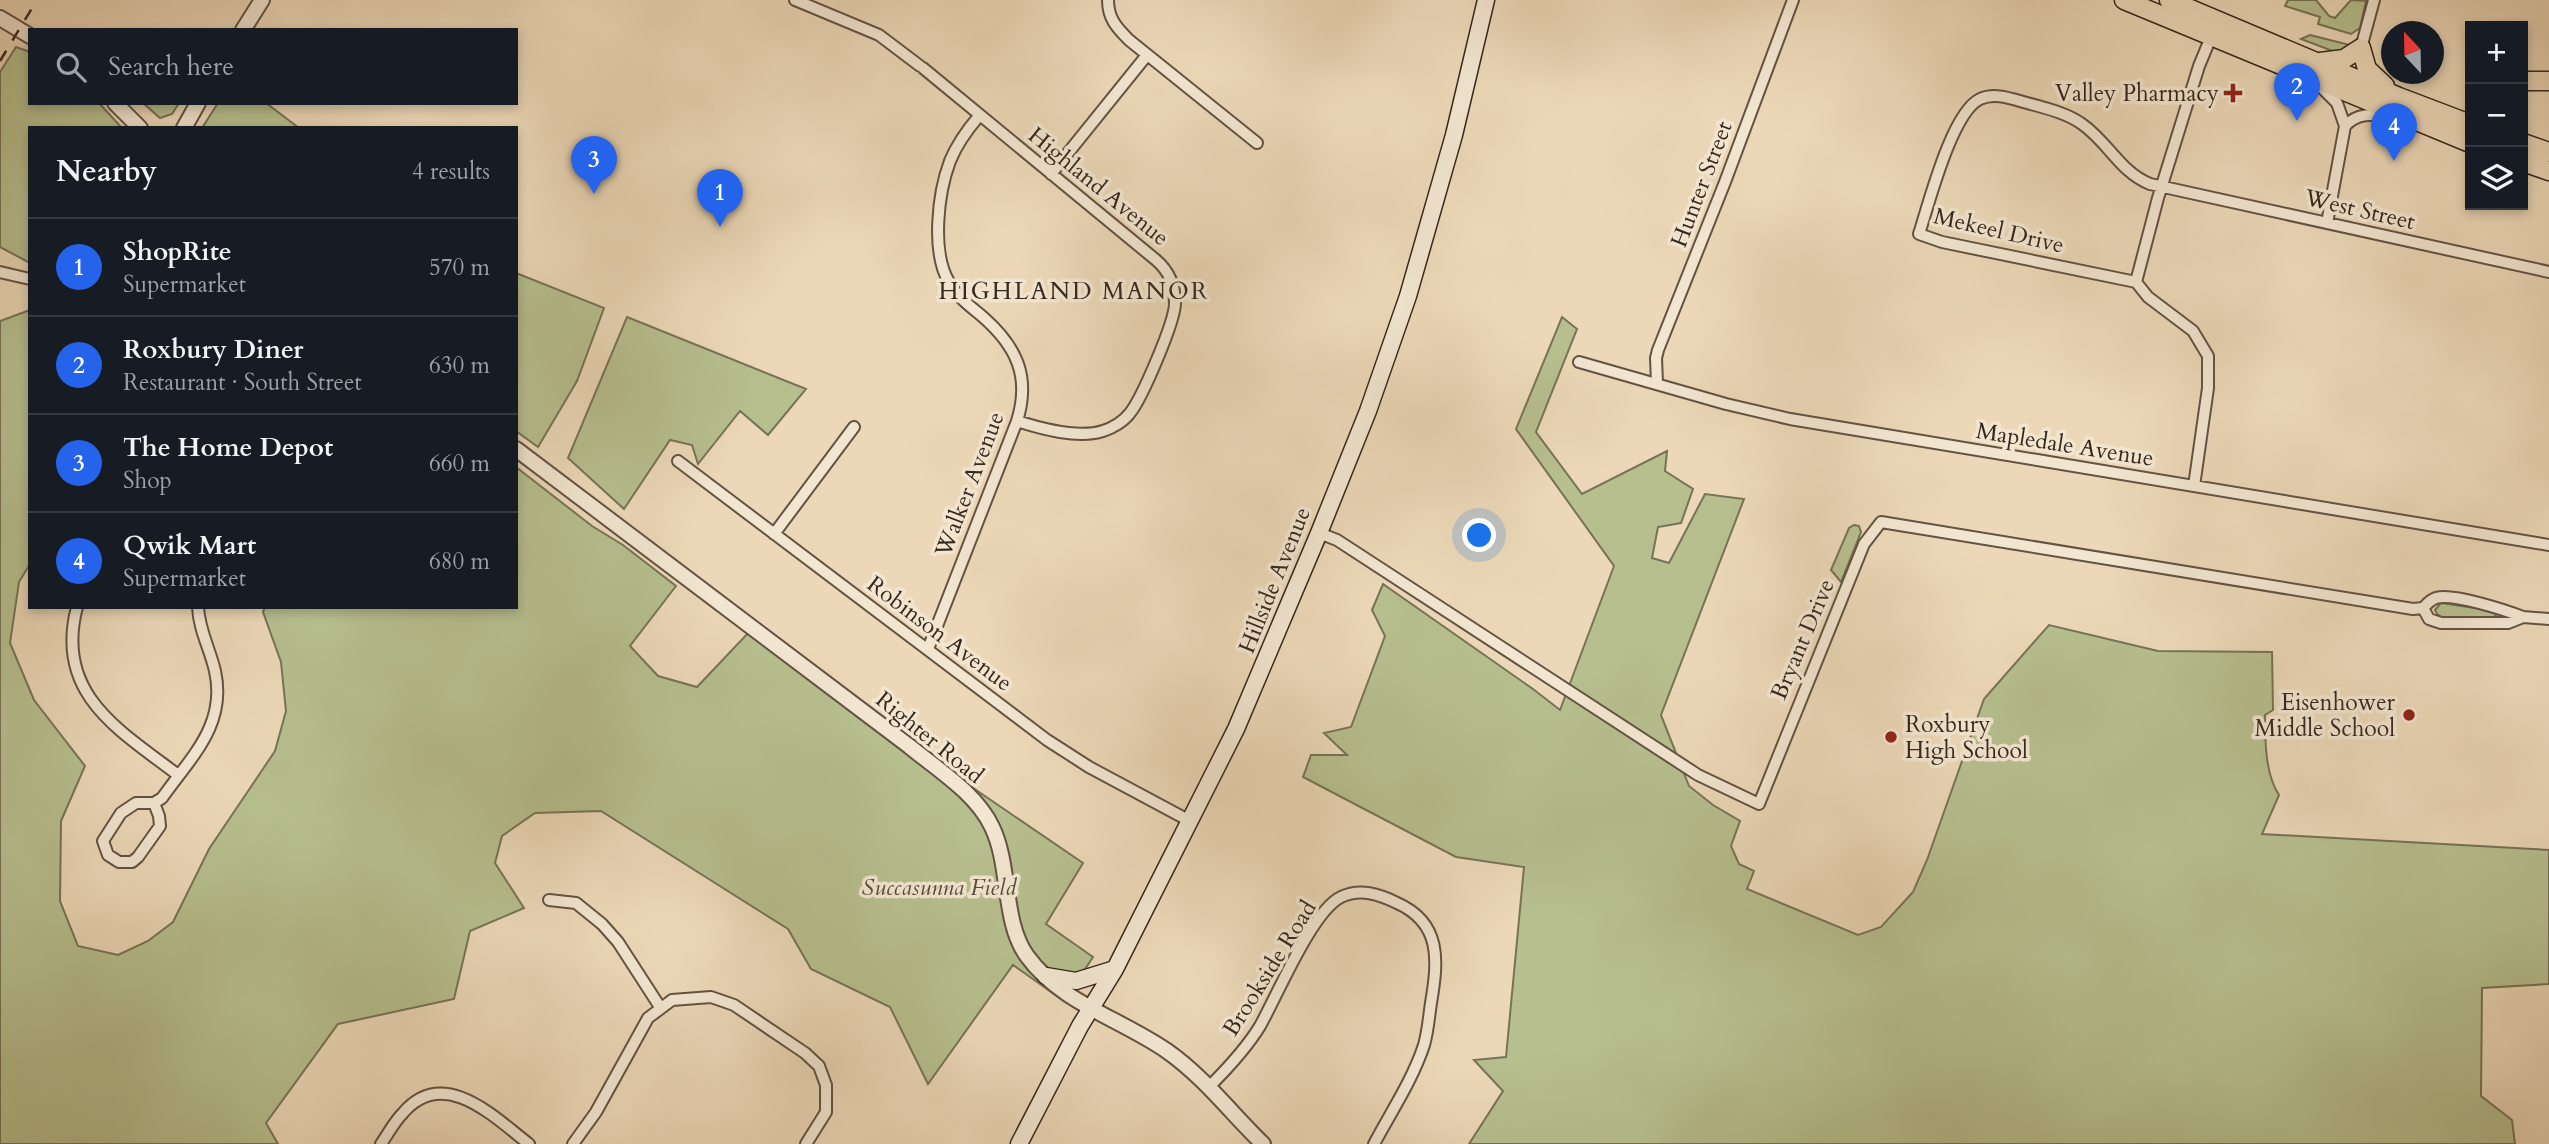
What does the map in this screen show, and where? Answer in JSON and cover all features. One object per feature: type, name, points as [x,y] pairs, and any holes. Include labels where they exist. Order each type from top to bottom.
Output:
[{"type":"highway","points":[[2124,0],[2211,37],[2399,97],[2465,122]]},
{"type":"highway","points":[[2169,0],[2408,119],[2465,141]]},
{"type":"highway","points":[[2310,69],[2337,61],[2361,48],[2371,74],[2399,97]]},
{"type":"highway","points":[[2528,81],[2549,81]]},
{"type":"highway","points":[[2528,145],[2545,151]]},
{"type":"highway","points":[[2528,164],[2549,171]]},
{"type":"main road","name":"Hillside Avenue","points":[[1019,1144],[1080,1026],[1115,969],[1250,699],[1319,533],[1408,296],[1454,135],[1486,0]]},
{"type":"main road","points":[[1046,976],[1076,981],[1115,969]]},
{"type":"street","points":[[244,28],[262,0]]},
{"type":"street","name":"Highland Avenue","points":[[795,0],[879,35],[1163,266],[1172,284],[1175,308],[1138,401],[1123,421],[1102,431],[1080,433],[1036,427],[1017,421]]},
{"type":"street","points":[[1108,0],[1108,13],[1115,26],[1257,143]]},
{"type":"street","name":"Hunter Street","points":[[1657,383],[1658,350],[1793,0]]},
{"type":"street","points":[[2361,48],[2374,0]]},
{"type":"street","points":[[0,18],[28,35]]},
{"type":"street","points":[[2194,486],[2208,388],[2208,356],[2193,331],[2148,297],[2136,282],[2199,66],[2211,37]]},
{"type":"street","points":[[1051,174],[1147,55]]},
{"type":"street","points":[[2310,69],[2333,97],[2345,126],[2327,223]]},
{"type":"street","name":"Mekeel Drive","points":[[2136,282],[1942,242],[1919,234],[1956,125],[1969,107],[1988,96],[2004,97],[2068,116],[2094,134],[2132,174],[2150,184],[2163,186]]},
{"type":"street","points":[[117,105],[138,126]]},
{"type":"street","points":[[185,126],[197,105]]},
{"type":"street","points":[[2345,126],[2353,118],[2362,115],[2408,119]]},
{"type":"street","name":"Walker Avenue","points":[[928,649],[1021,410],[1022,383],[1015,352],[1003,335],[960,298],[949,283],[939,254],[942,191],[949,163],[965,132],[979,116]]},
{"type":"street","name":"West Street","points":[[2163,186],[2549,272]]},
{"type":"street","points":[[0,272],[28,279]]},
{"type":"street","name":"Mapledale Avenue","points":[[1579,362],[1726,404],[1790,419],[2549,545]]},
{"type":"street","points":[[774,534],[854,427]]},
{"type":"street","name":"Righter Road","points":[[518,451],[909,746],[965,792],[992,827],[1019,937],[1027,956],[1061,989],[1167,1051],[1209,1087],[1263,1144]]},
{"type":"street","name":"Robinson Avenue","points":[[678,461],[1047,740],[1089,767],[1188,820]]},
{"type":"street","name":"Bryant Drive","points":[[1319,533],[1337,540],[1698,775],[1759,804],[1864,544],[1881,522],[2413,609],[2423,608],[2431,600],[2443,597],[2501,608],[2523,617],[2549,620]]},
{"type":"street","name":"Bryant Drive","points":[[2423,608],[2429,619],[2441,623],[2508,623],[2523,617]]},
{"type":"street","points":[[76,609],[72,624],[74,658],[91,701],[115,726],[178,775]]},
{"type":"street","points":[[155,803],[160,826],[138,857],[132,862],[124,863],[108,855],[103,841],[121,813],[135,803],[155,803],[162,797],[212,725],[217,706],[215,669],[198,621],[198,609]]},
{"type":"street","name":"Brookside Road","points":[[1209,1087],[1238,1058],[1259,1028],[1311,931],[1327,908],[1341,897],[1361,892],[1380,895],[1418,916],[1428,929],[1436,949],[1436,971],[1425,1042],[1374,1144]]},
{"type":"street","points":[[549,900],[576,903],[602,924],[618,942],[660,1007]]},
{"type":"street","points":[[573,1144],[596,1112],[648,1018],[672,1000],[711,997],[734,1005],[805,1053],[819,1066],[827,1085],[826,1112],[807,1144]]},
{"type":"street","points":[[381,1144],[403,1112],[412,1104],[423,1098],[450,1093],[474,1102],[529,1144]]},
{"type":"green space","points":[[2288,0],[2316,0],[2329,16],[2335,18],[2351,0],[2366,1],[2360,28],[2351,34],[2318,24],[2320,17],[2285,6]]},
{"type":"green space","points":[[2310,35],[2350,45],[2343,55],[2301,39]]},
{"type":"green space","points":[[16,47],[28,51],[28,105],[101,105],[120,126],[28,126],[28,262],[0,247],[0,72]]},
{"type":"green space","points":[[145,105],[178,105],[172,114],[160,118]]},
{"type":"green space","points":[[217,105],[269,105],[296,126],[203,126]]},
{"type":"green space","points":[[518,274],[604,308],[577,381],[538,447],[518,432]]},
{"type":"green space","name":"Succasunna Field","points":[[28,311],[28,567],[19,582],[10,643],[34,700],[85,766],[61,821],[60,901],[78,946],[118,955],[148,941],[173,922],[209,849],[275,751],[286,711],[281,662],[264,609],[518,609],[518,469],[676,586],[630,646],[658,676],[697,687],[749,632],[774,652],[1083,863],[1046,924],[1093,957],[1064,1001],[1013,965],[928,1084],[890,1007],[811,969],[788,929],[601,811],[535,813],[502,836],[495,863],[524,908],[470,931],[454,999],[338,1024],[266,1123],[278,1144],[0,1144],[0,321]]},
{"type":"green space","points":[[627,317],[806,389],[768,435],[740,411],[698,464],[692,445],[670,440],[624,509],[568,458]]},
{"type":"green space","points":[[1562,317],[1577,329],[1536,432],[1582,494],[1667,451],[1665,471],[1693,489],[1681,523],[1658,527],[1652,558],[1669,563],[1705,494],[1744,499],[1661,715],[1689,786],[1740,821],[1731,846],[1739,864],[1754,871],[1747,889],[1858,935],[1881,927],[1913,892],[1984,699],[2049,625],[2158,651],[2272,652],[2273,710],[2265,715],[2266,746],[2268,767],[2279,795],[2262,834],[2549,850],[2549,984],[2482,988],[2481,1096],[2512,1120],[2515,1144],[1469,1144],[1503,1091],[1474,1060],[1506,1057],[1524,867],[1456,857],[1303,777],[1311,755],[1347,755],[1324,733],[1351,727],[1385,636],[1372,610],[1383,584],[1560,710],[1614,566],[1516,429]]},
{"type":"green space","points":[[1859,526],[1861,532],[1841,582],[1831,570],[1849,528]]},
{"type":"green space","points":[[2441,603],[2495,611],[2497,614],[2494,617],[2442,618],[2435,610]]},
{"type":"railway","points":[[0,61],[37,0]]},
{"type":"place","name":"Valley Pharmacy","points":[[2233,93]]},
{"type":"place","name":"Roxbury Diner","points":[[2297,121]]},
{"type":"place","name":"Qwik Mart","points":[[2394,161]]},
{"type":"place","name":"The Home Depot","points":[[594,194]]},
{"type":"place","name":"ShopRite","points":[[720,227]]},
{"type":"place","name":"Eisenhower Middle School","points":[[2409,715]]},
{"type":"place","name":"Roxbury High School","points":[[1891,737]]},
{"type":"district","name":"HIGHLAND MANOR","points":[[1074,291]]}]
